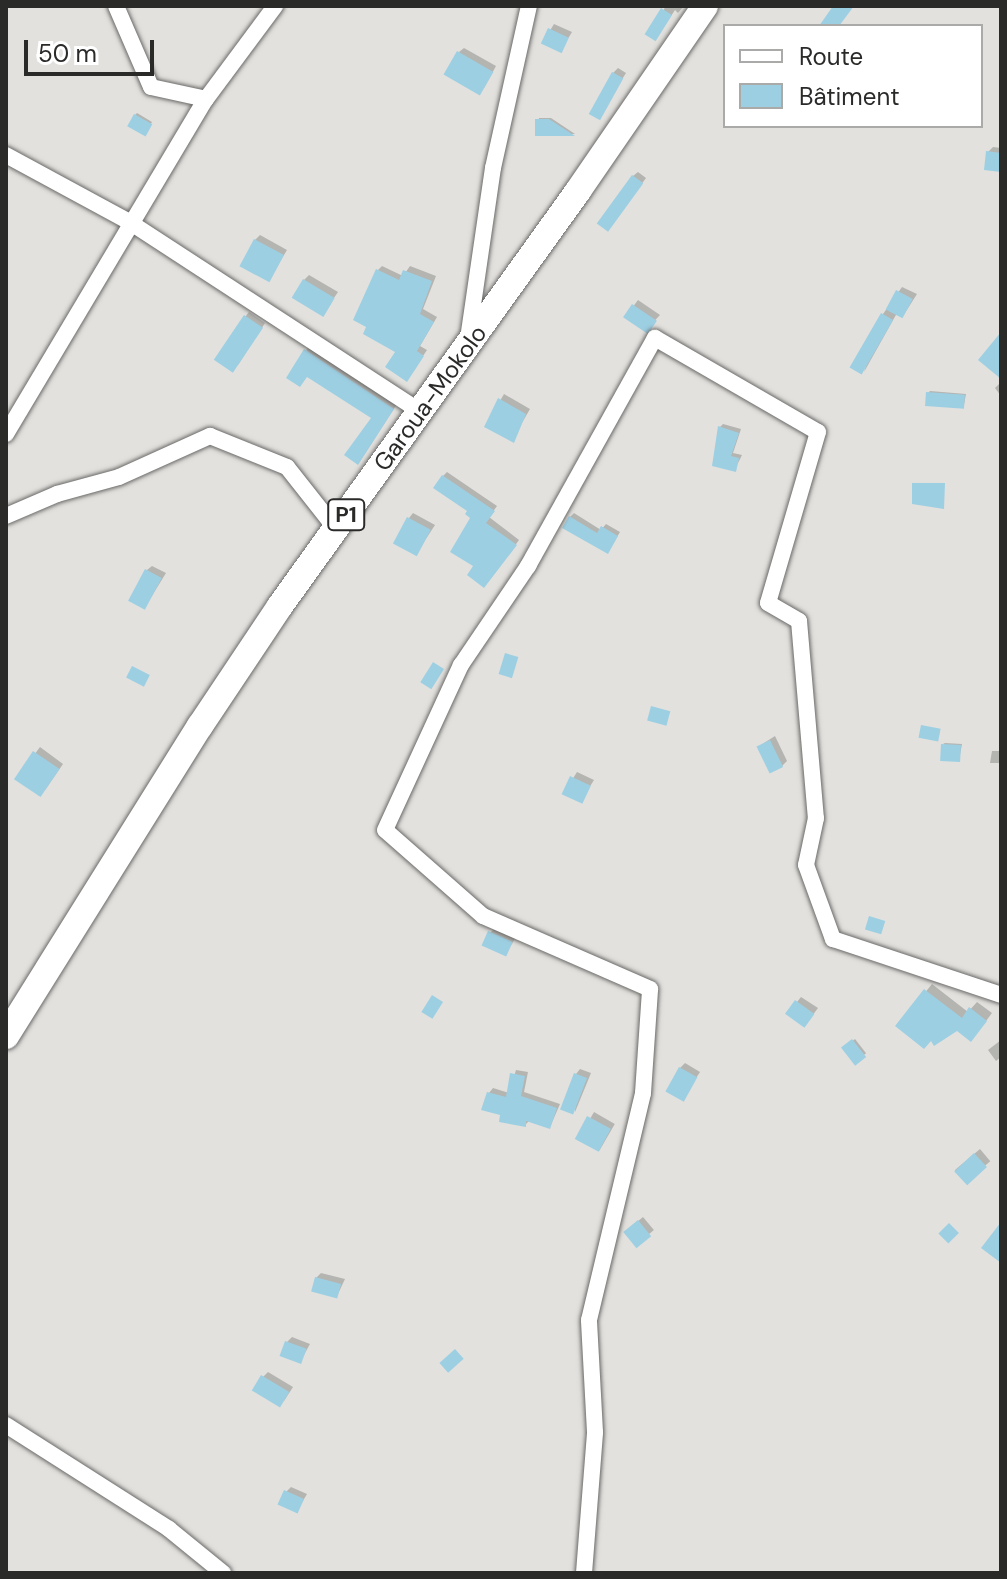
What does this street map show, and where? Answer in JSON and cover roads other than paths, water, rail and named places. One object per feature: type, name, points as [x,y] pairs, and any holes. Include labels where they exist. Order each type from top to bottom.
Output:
[{"type":"main road","name":"Garoua-Mokolo","points":[[6,1036],[200,726],[705,6]]},
{"type":"street","points":[[116,6],[151,87],[206,99]]},
{"type":"street","points":[[6,434],[206,99],[275,6]]},
{"type":"street","points":[[467,348],[493,168],[529,6]]},
{"type":"street","points":[[6,155],[131,223],[421,412]]},
{"type":"street","points":[[584,1573],[595,1432],[589,1320],[643,1093],[650,989],[483,916],[385,830],[461,665],[528,566],[655,338],[818,432],[768,603],[799,621],[816,818],[806,865],[833,939],[1001,995]]},
{"type":"street","points":[[6,516],[57,494],[119,477],[210,436],[287,467],[336,529]]},
{"type":"street","points":[[6,1425],[169,1529],[223,1573]]}]
